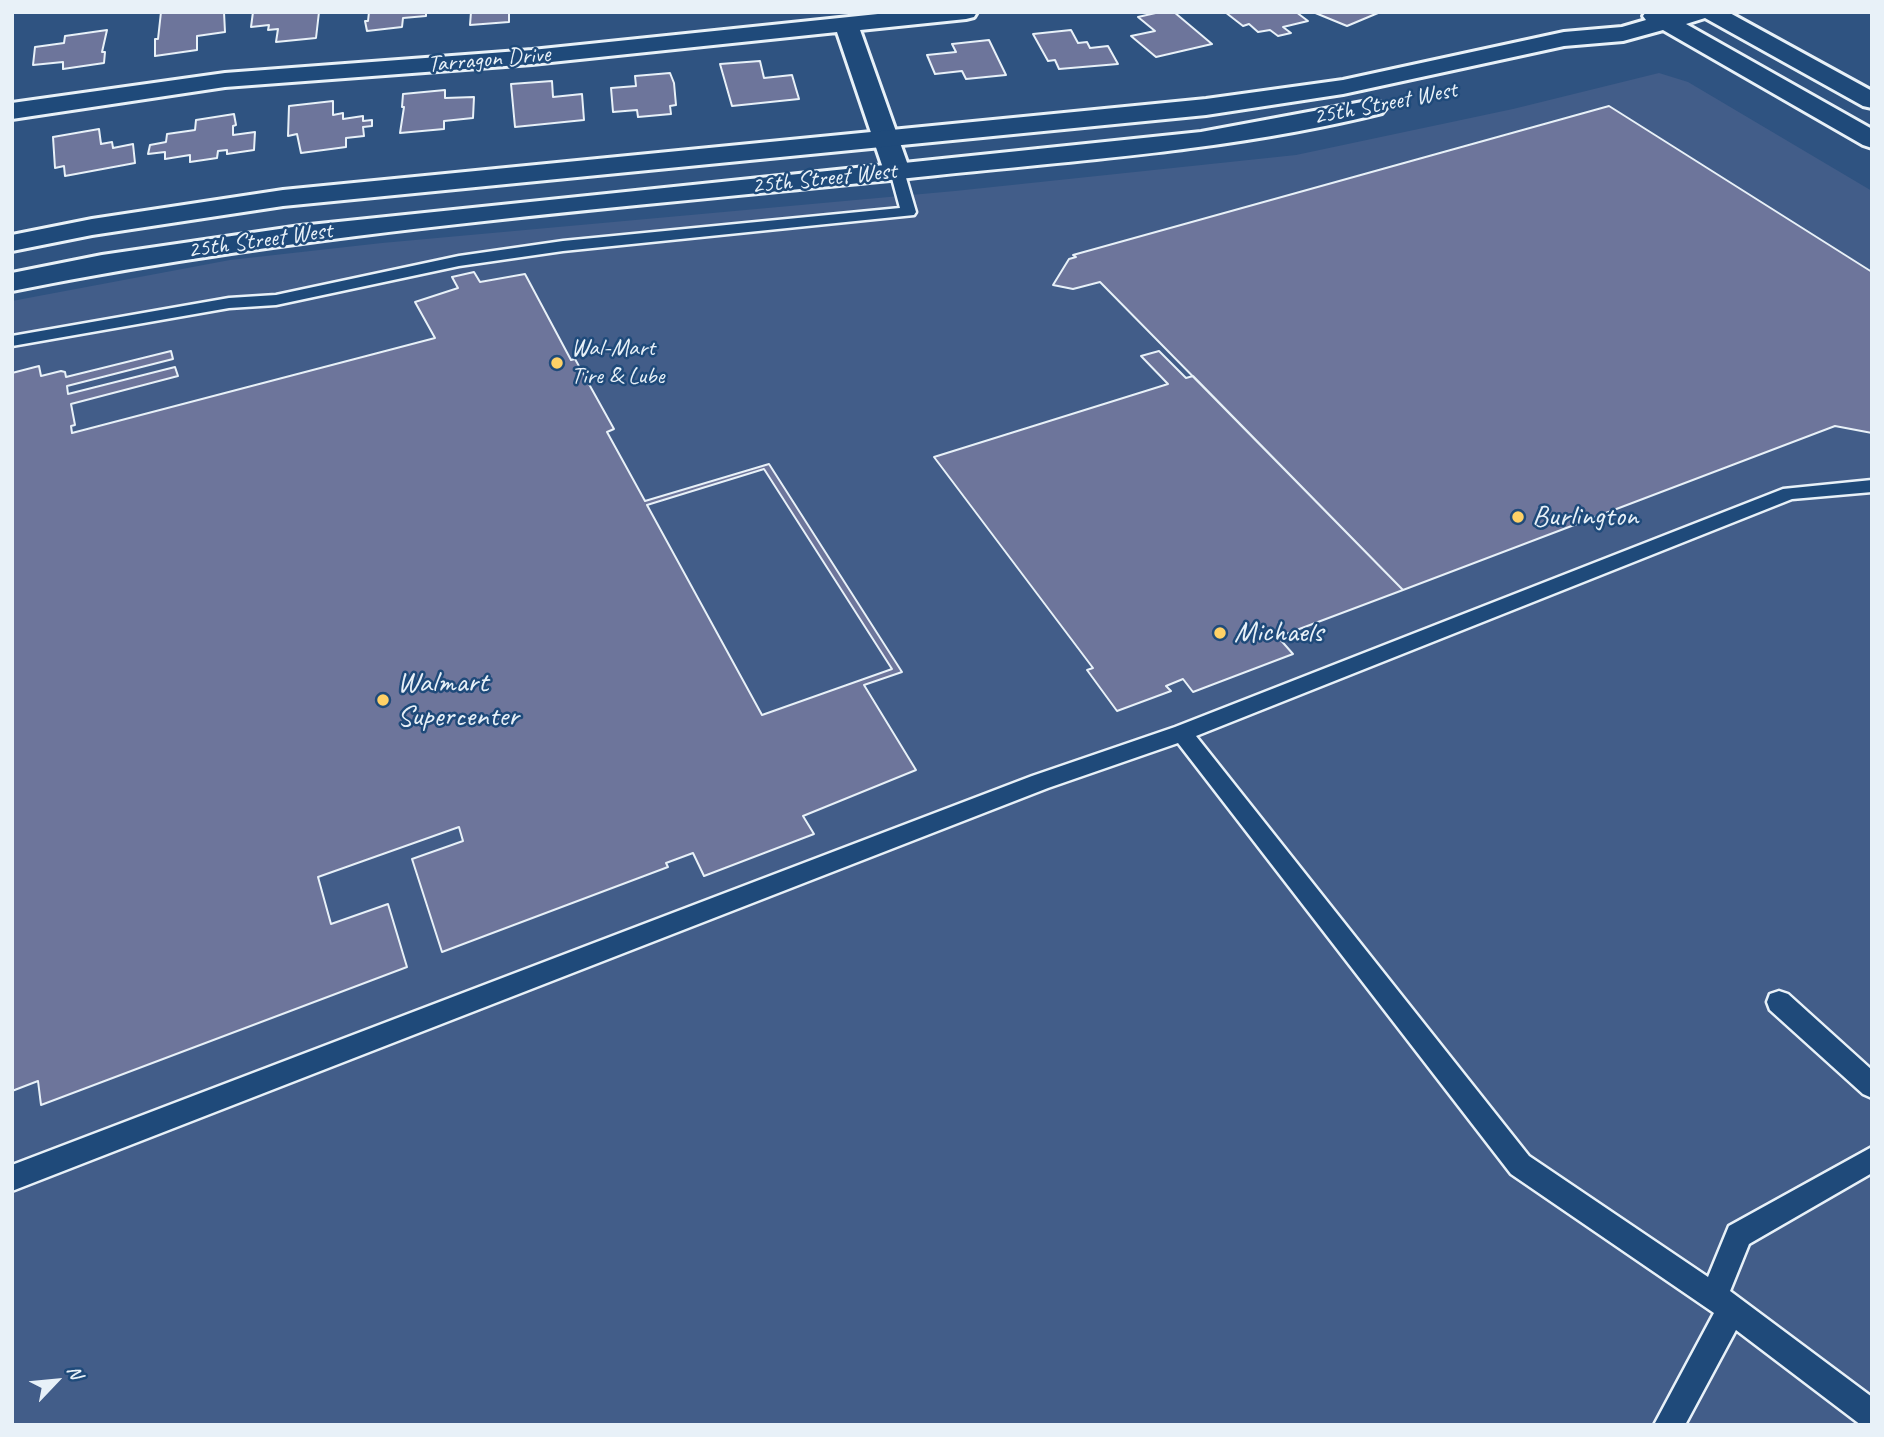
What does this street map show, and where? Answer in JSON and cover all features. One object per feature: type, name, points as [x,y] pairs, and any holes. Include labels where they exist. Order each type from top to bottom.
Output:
[{"type":"street","name":"Tarragon Drive","points":[[12,111],[225,80],[532,57],[966,12]]},
{"type":"street","name":"25th Street West","points":[[1575,61],[1597,55],[1623,33],[1657,17],[1702,12]]},
{"type":"street","points":[[1711,12],[1872,101]]},
{"type":"street","points":[[1657,17],[1872,140]]},
{"type":"street","points":[[847,26],[897,171]]},
{"type":"street","name":"25th Street West","points":[[12,243],[92,227],[283,198],[1234,103],[1343,87],[1564,39],[1623,33]]},
{"type":"street","name":"25th Street West","points":[[12,282],[102,264],[300,234],[1201,139],[1392,104]]},
{"type":"lane","points":[[12,341],[229,303],[276,300],[459,261],[537,250],[909,212],[897,171]]},
{"type":"lane","points":[[12,1178],[1040,782],[1182,733],[1789,493],[1872,486]]},
{"type":"lane","points":[[1182,733],[1520,1164],[1723,1303],[1872,1415]]},
{"type":"lane","points":[[1779,1002],[1872,1086]]},
{"type":"lane","points":[[1669,1425],[1723,1303],[1739,1235],[1872,1159]]},
{"type":"shaded area","points":[[1659,73],[1688,82],[1872,191],[1872,1425],[12,1425],[12,301],[230,260],[382,243],[955,191],[1296,155],[1513,109]]},
{"type":"building","points":[[161,12],[224,12],[225,32],[197,36],[197,50],[155,56],[155,39],[158,39]]},
{"type":"building","points":[[253,12],[319,12],[316,38],[276,42],[278,29],[268,30],[269,25],[251,27]]},
{"type":"building","points":[[369,12],[426,12],[426,16],[403,18],[402,27],[367,31],[365,21],[368,21]]},
{"type":"building","points":[[471,12],[509,12],[509,22],[470,25]]},
{"type":"building","points":[[1174,12],[1212,44],[1156,57],[1131,36],[1155,31],[1138,17]]},
{"type":"building","points":[[1225,12],[1296,12],[1308,21],[1283,27],[1291,33],[1278,36],[1270,30],[1258,32],[1249,24],[1243,26]]},
{"type":"building","points":[[1313,12],[1377,12],[1378,13],[1347,26]]},
{"type":"building","points":[[107,30],[102,52],[105,52],[104,63],[63,69],[63,62],[33,65],[35,47],[64,43],[65,36]]},
{"type":"building","points":[[1071,30],[1078,43],[1087,42],[1090,48],[1108,46],[1118,64],[1059,69],[1055,60],[1048,61],[1033,34]]},
{"type":"building","points":[[989,40],[1006,75],[966,79],[962,71],[935,74],[927,55],[956,52],[952,44]]},
{"type":"building","points":[[760,61],[764,78],[792,75],[799,99],[732,106],[720,64]]},
{"type":"building","points":[[670,73],[676,105],[670,106],[671,114],[638,117],[637,110],[613,112],[611,88],[636,86],[635,76]]},
{"type":"building","points":[[552,81],[553,97],[582,94],[584,120],[515,127],[511,84]]},
{"type":"building","points":[[445,90],[445,98],[474,97],[473,118],[444,121],[444,129],[400,133],[403,94]]},
{"type":"building","points":[[333,101],[333,115],[343,113],[343,119],[363,116],[363,121],[372,120],[372,126],[363,127],[364,136],[346,138],[346,147],[301,153],[297,134],[288,136],[289,106]]},
{"type":"building","points":[[1609,106],[1872,272],[1872,433],[1835,426],[1403,590],[1100,282],[1073,289],[1053,285],[1069,259],[1076,257],[1073,255]]},
{"type":"building","points":[[234,114],[236,125],[233,126],[233,135],[255,132],[254,150],[227,154],[227,150],[218,151],[217,158],[190,162],[190,155],[165,159],[165,152],[148,154],[150,145],[166,142],[167,134],[195,130],[196,120]]},
{"type":"building","points":[[99,129],[101,144],[112,142],[113,148],[133,144],[135,163],[65,176],[64,166],[55,168],[53,137]]},
{"type":"building","name":"Walmart Supercenter","points":[[474,272],[480,282],[525,274],[571,360],[575,359],[614,429],[607,432],[645,501],[769,464],[902,672],[864,685],[916,770],[803,816],[814,834],[704,876],[693,853],[666,863],[668,867],[442,952],[412,859],[463,841],[459,827],[318,877],[331,924],[388,904],[407,967],[41,1105],[38,1081],[12,1091],[12,373],[39,366],[41,376],[61,371],[65,372],[66,377],[171,351],[173,359],[67,386],[68,394],[175,367],[178,376],[71,404],[75,425],[71,426],[72,433],[435,338],[415,302],[458,288],[452,277]],"holes":[[[764,469],[892,669],[762,715],[647,505]]]},
{"type":"building","points":[[1159,351],[1186,378],[1193,376],[1403,590],[1278,637],[1293,654],[1193,692],[1183,679],[1166,686],[1171,691],[1117,711],[1087,670],[1093,668],[934,457],[1168,384],[1141,356]]},
{"type":"place","name":"Wal-Mart Tire & Lube","points":[[557,363]]},
{"type":"place","name":"Burlington","points":[[1518,517]]},
{"type":"place","name":"Michaels","points":[[1220,633]]},
{"type":"place","name":"Walmart Supercenter","points":[[383,700]]}]
